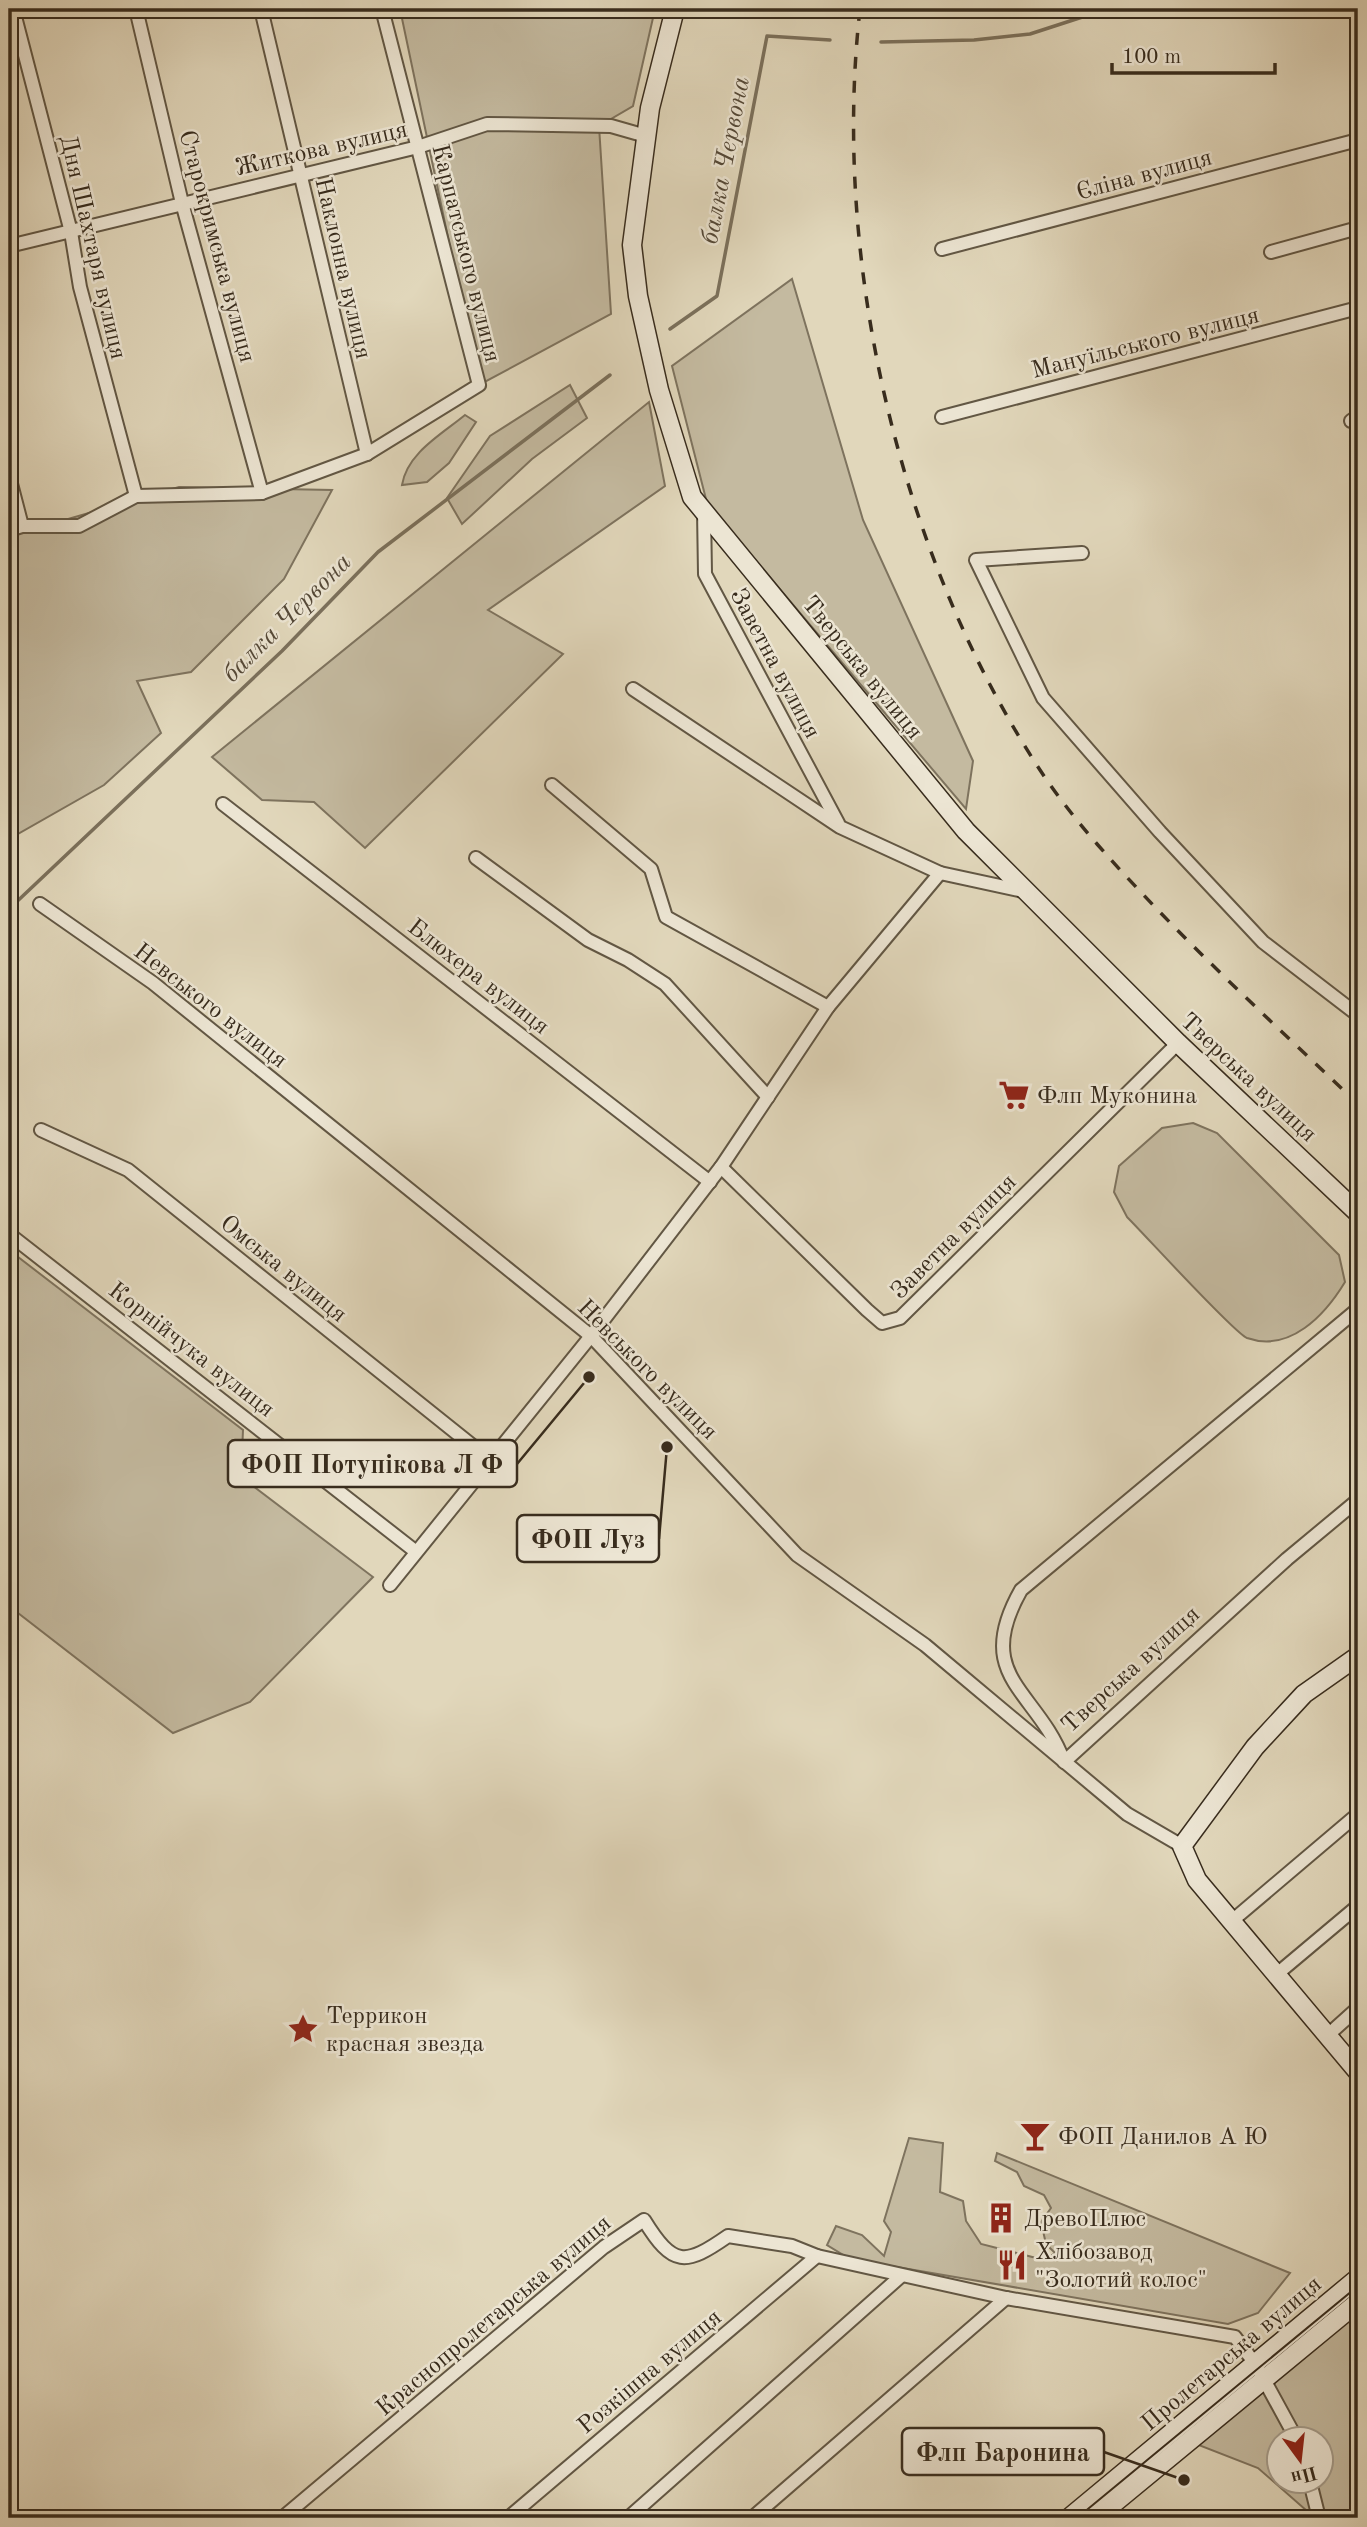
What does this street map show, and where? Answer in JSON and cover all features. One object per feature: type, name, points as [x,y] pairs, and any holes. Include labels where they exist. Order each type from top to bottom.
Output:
[{"type":"main road","name":"Тверська вулиця","points":[[675,9],[646,136],[632,245],[638,296],[659,390],[692,497],[965,831],[1178,1043],[1358,1213]]},
{"type":"main road","points":[[1358,1656],[1304,1694],[1255,1747],[1182,1846],[1197,1880],[1358,2072]]},
{"type":"main road","name":"Пролетарська вулиця","points":[[1096,2518],[1260,2373],[1358,2278]]},
{"type":"main road","name":"Пролетарська вулиця","points":[[1069,2518],[1358,2302]]},
{"type":"street","name":"Дня Шахтаря вулиця","points":[[13,9],[71,232],[80,287],[136,496]]},
{"type":"street","name":"Старокримська вулиця","points":[[136,9],[183,203],[262,493]]},
{"type":"street","name":"Наклонна вулиця","points":[[261,9],[367,454]]},
{"type":"street","name":"Карпатського вулиця","points":[[367,454],[479,385],[382,9]]},
{"type":"street","name":"Житкова вулиця","points":[[9,246],[300,173],[418,147],[487,124],[611,126],[646,136]]},
{"type":"street","name":"Єліна вулиця","points":[[942,249],[1358,141]]},
{"type":"street","points":[[1270,252],[1358,228]]},
{"type":"street","name":"Мануїльського вулиця","points":[[942,416],[1358,308]]},
{"type":"street","points":[[9,476],[15,528],[79,526],[136,496],[262,493],[367,454]]},
{"type":"street","name":"Заветна вулиця","points":[[704,510],[705,574],[841,827]]},
{"type":"street","points":[[1082,553],[975,560],[1043,698],[1160,832],[1263,942],[1358,1016]]},
{"type":"street","points":[[633,690],[841,827],[940,873],[1023,891]]},
{"type":"street","points":[[552,785],[651,869],[667,917],[828,1007]]},
{"type":"street","name":"Блюхера вулиця","points":[[223,804],[710,1182]]},
{"type":"street","points":[[476,858],[588,940],[628,960],[665,984],[768,1097]]},
{"type":"street","points":[[390,1585],[592,1336],[721,1167],[828,1007],[940,873]]},
{"type":"street","name":"Невського вулиця","points":[[40,904],[153,983],[592,1336],[797,1555],[925,1645],[1126,1814],[1182,1846]]},
{"type":"street","name":"Заветна вулиця","points":[[721,1167],[882,1323],[900,1318],[1178,1043]]},
{"type":"street","name":"Омська вулиця","points":[[41,1130],[128,1170],[489,1460]]},
{"type":"street","name":"Корнійчука вулиця","points":[[9,1234],[415,1551]]},
{"type":"street","name":"Тверська вулиця","points":[[1358,1309],[1021,1590],[1003,1628],[1002,1651],[1007,1674],[1057,1743],[1064,1762],[1287,1559],[1358,1500]]},
{"type":"street","points":[[1233,1920],[1358,1814]]},
{"type":"street","points":[[1277,1974],[1358,1906]]},
{"type":"street","points":[[1328,2035],[1358,2008]]},
{"type":"street","name":"Краснопролетарська вулиця","points":[[282,2518],[604,2247],[644,2220],[660,2247],[678,2256],[697,2257],[728,2236],[792,2246],[817,2256],[1006,2298],[1235,2337],[1260,2373],[1289,2426]]},
{"type":"street","name":"Розкішна вулиця","points":[[508,2518],[817,2256]]},
{"type":"street","points":[[628,2518],[901,2276]]},
{"type":"street","points":[[752,2518],[1006,2298]]},
{"type":"street","points":[[1314,2496],[1319,2518]]},
{"type":"shaded area","points":[[400,9],[655,9],[633,106],[599,126],[611,314],[479,385]]},
{"type":"shaded area","points":[[792,279],[863,520],[973,761],[966,809],[707,503],[672,366]]},
{"type":"shaded area","points":[[570,385],[587,418],[532,459],[462,524],[447,498],[490,436]]},
{"type":"shaded area","points":[[649,402],[665,486],[488,610],[563,654],[365,848],[314,802],[262,800],[212,757]]},
{"type":"shaded area","points":[[465,415],[476,422],[449,463],[427,482],[402,485],[405,474],[418,454]]},
{"type":"shaded area","points":[[179,487],[332,490],[284,579],[191,672],[137,681],[161,733],[104,785],[16,835],[9,836],[9,536]]},
{"type":"shaded area","points":[[1193,1123],[1217,1133],[1339,1255],[1345,1282],[1317,1318],[1292,1336],[1263,1341],[1247,1338],[1239,1332],[1127,1217],[1114,1192],[1119,1166],[1162,1128]]},
{"type":"shaded area","points":[[9,1250],[243,1430],[241,1477],[373,1577],[250,1702],[173,1733],[9,1606]]},
{"type":"shaded area","points":[[909,2138],[943,2143],[940,2192],[963,2201],[966,2221],[981,2244],[1044,2260],[1055,2253],[1046,2244],[1041,2222],[1051,2208],[1044,2195],[1024,2186],[1017,2172],[995,2161],[997,2153],[1290,2273],[1258,2313],[1228,2324],[850,2259],[827,2245],[836,2226],[862,2235],[884,2256],[891,2232],[884,2221]]},
{"type":"shaded area","points":[[1358,2309],[1358,2518],[1315,2518],[1290,2496],[1336,2496],[1336,2426],[1266,2426],[1266,2475],[1258,2468],[1196,2444]]},
{"type":"waterway","name":"балка Червона","points":[[881,42],[974,40],[1030,34],[1107,9]]},
{"type":"waterway","name":"балка Червона","points":[[670,329],[717,296],[767,36],[830,40]]},
{"type":"waterway","name":"балка Червона","points":[[9,909],[282,651],[378,552],[610,375]]},
{"type":"tram line","points":[[1077,2518],[1358,2286]]},
{"type":"railway","points":[[860,9],[854,106],[856,206],[868,307],[888,408],[915,507],[951,602],[994,692],[1044,776],[1083,827],[1179,932],[1358,1104]]},
{"type":"place","name":"Флп Муконина","points":[[1014,1095]]},
{"type":"place","name":"ФОП Потупікова Л Ф","points":[[589,1377]]},
{"type":"place","name":"ФОП Луз","points":[[667,1447]]},
{"type":"place","name":"Террикон красная звезда","points":[[303,2029]]},
{"type":"place","name":"ФОП Данилов А Ю","points":[[1035,2136]]},
{"type":"place","name":"ДревоПлюс","points":[[1001,2218]]},
{"type":"place","name":"Хлібозавод \"Золотий колос\"","points":[[1012,2265]]},
{"type":"place","name":"Флп Баронина","points":[[1184,2480]]}]
